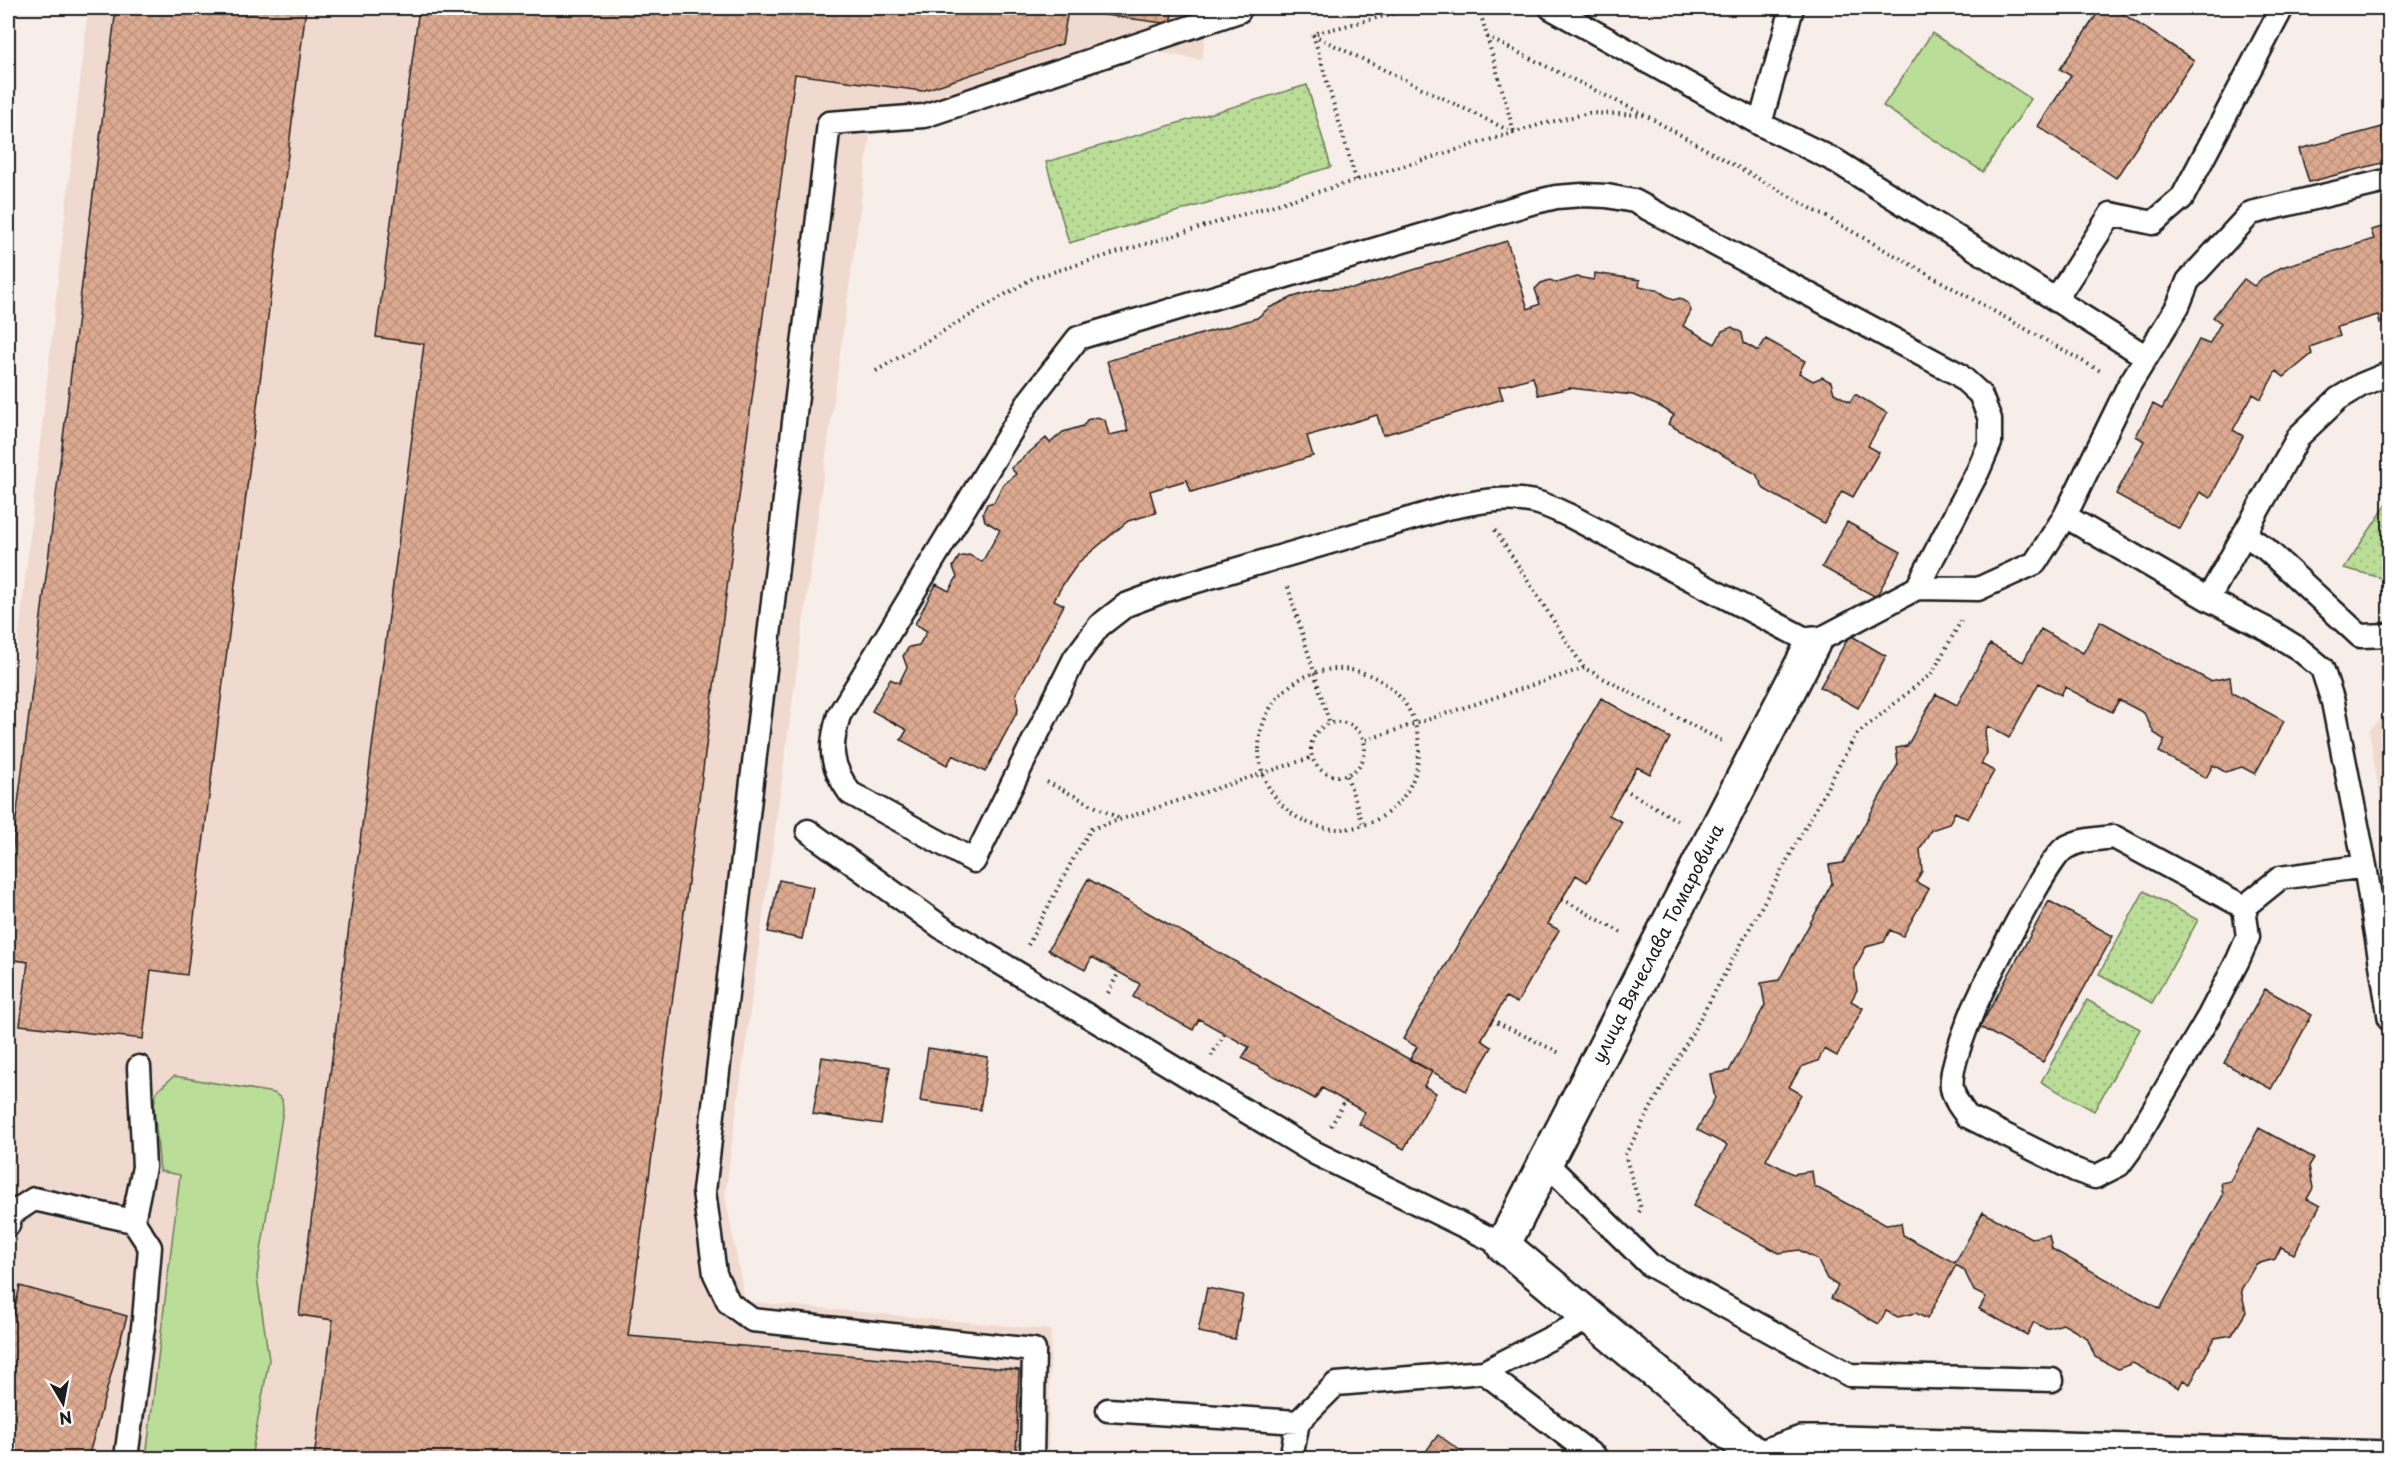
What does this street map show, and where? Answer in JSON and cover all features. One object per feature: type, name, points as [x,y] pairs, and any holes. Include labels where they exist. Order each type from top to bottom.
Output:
[{"type":"street","name":"улица Вячеслава Томаровича","points":[[1503,1245],[1813,643]]},
{"type":"street","points":[[1503,1245],[1759,1458],[1802,1443],[2390,1458]]},
{"type":"lane","points":[[1032,1458],[1034,1350],[752,1320],[729,1303],[715,1274],[704,1191],[829,123],[924,116],[1239,11],[1240,8]]},
{"type":"lane","points":[[1551,8],[1760,124],[1836,161],[2145,356]]},
{"type":"lane","points":[[1760,124],[1792,8]]},
{"type":"lane","points":[[2056,299],[2111,214],[2153,223],[2182,198],[2282,8]]},
{"type":"lane","points":[[1917,588],[1978,471],[1990,443],[1990,419],[1980,394],[1958,374],[1634,201],[1607,196],[1556,197],[1078,338],[1030,400],[839,715],[833,735],[832,754],[838,776],[850,793],[974,861],[1075,658],[1099,626],[1125,605],[1166,590],[1447,508],[1476,502],[1509,499],[1537,502],[1813,643],[1917,588],[1978,589],[2035,563],[2065,516],[2128,387],[2145,356],[2178,306],[2188,280],[2251,213],[2390,180]]},
{"type":"lane","points":[[2208,599],[2299,436],[2338,399],[2361,385],[2390,373]]},
{"type":"lane","points":[[2065,516],[2208,599],[2280,637],[2322,668],[2333,702],[2365,866],[2390,1020]]},
{"type":"lane","points":[[2244,534],[2266,549],[2360,636],[2390,635]]},
{"type":"lane","points":[[808,831],[941,927],[1315,1154],[1503,1245]]},
{"type":"lane","points":[[2114,837],[2244,907],[2248,937],[2238,960],[2210,1016],[2119,1166],[2095,1177],[2075,1170],[1967,1116],[1957,1103],[1951,1087],[1954,1068],[1974,1009],[2045,873],[2063,849],[2084,840],[2114,837]]},
{"type":"lane","points":[[2244,907],[2280,878],[2365,866]]},
{"type":"lane","points":[[133,1221],[144,1167],[139,1066]]},
{"type":"lane","points":[[1545,1162],[1650,1265],[1851,1375],[2052,1380]]},
{"type":"lane","points":[[8,1225],[11,1214],[34,1199],[133,1221],[150,1247],[144,1320],[126,1458]]},
{"type":"lane","points":[[1291,1458],[1298,1422],[1336,1384],[1484,1372],[1590,1318]]},
{"type":"lane","points":[[1484,1372],[1596,1458]]},
{"type":"lane","points":[[1108,1410],[1298,1422]]},
{"type":"path","points":[[1313,34],[1416,8]]},
{"type":"path","points":[[1479,8],[1514,133]]},
{"type":"path","points":[[1313,34],[1514,133]]},
{"type":"path","points":[[1313,34],[1356,180]]},
{"type":"path","points":[[1487,37],[1645,115],[2128,387]]},
{"type":"path","points":[[876,371],[1033,278],[1514,133],[1589,113],[1645,115]]},
{"type":"path","points":[[1476,502],[1584,668],[1754,758]]},
{"type":"path","points":[[1280,558],[1329,721]]},
{"type":"path","points":[[1623,1239],[1641,1209],[1625,1155],[1856,735],[1932,673],[1978,589]]},
{"type":"path","points":[[1346,668],[1376,677],[1400,696],[1417,724],[1420,757],[1412,786],[1393,810],[1364,827],[1332,831],[1302,822],[1278,804],[1261,775],[1258,742],[1266,713],[1286,687],[1314,672],[1346,668]]},
{"type":"path","points":[[1366,740],[1584,668]]},
{"type":"path","points":[[1329,721],[1351,723],[1366,740],[1364,762],[1347,776],[1325,775],[1310,758],[1312,736],[1329,721]]},
{"type":"path","points":[[1016,971],[1072,861],[1091,829],[1310,758]]},
{"type":"path","points":[[1020,768],[1121,820]]},
{"type":"path","points":[[1347,776],[1364,827]]},
{"type":"path","points":[[1624,789],[1712,840]]},
{"type":"path","points":[[1562,899],[1655,951]]},
{"type":"path","points":[[1492,1020],[1594,1069]]},
{"type":"shaded area","points":[[88,8],[1209,8],[1202,60],[1146,50],[920,128],[870,135],[725,1195],[745,1301],[1051,1330],[1048,1458],[8,1458],[8,734]]},
{"type":"shaded area","points":[[2389,711],[2389,856],[2369,730]]},
{"type":"green space","points":[[1932,33],[2031,99],[1983,172],[1883,106]]},
{"type":"green space","points":[[1307,85],[1331,167],[1069,243],[1046,162]]},
{"type":"green space","points":[[2389,503],[2389,580],[2344,568],[2385,507]]},
{"type":"green space","points":[[2144,891],[2198,920],[2152,1003],[2099,974]]},
{"type":"green space","points":[[2087,1000],[2140,1029],[2094,1111],[2041,1082]]},
{"type":"green space","points":[[174,1076],[274,1093],[282,1099],[283,1110],[257,1277],[269,1360],[251,1458],[146,1458],[180,1175],[160,1171],[154,1107],[156,1092]]},
{"type":"building","points":[[116,8],[306,8],[187,975],[151,970],[143,1039],[20,1025],[28,962],[8,959],[8,885]]},
{"type":"building","points":[[419,8],[1173,8],[1170,24],[1068,10],[1062,44],[922,91],[795,74],[628,1336],[1019,1370],[1016,1458],[314,1458],[333,1320],[299,1315],[424,344],[376,337]]},
{"type":"building","points":[[2101,8],[2114,8],[2194,60],[2116,178],[2038,126],[2071,76],[2060,69]]},
{"type":"building","points":[[2390,125],[2390,161],[2309,182],[2299,149]]},
{"type":"building","points":[[2390,225],[2390,320],[2380,323],[2378,315],[2337,327],[2340,336],[2310,347],[2312,354],[2284,377],[2276,371],[2261,399],[2253,394],[2233,430],[2243,436],[2210,498],[2200,492],[2180,529],[2116,494],[2144,441],[2136,436],[2153,404],[2162,409],[2199,340],[2209,344],[2221,323],[2213,317],[2244,279],[2254,286],[2262,278],[2282,267],[2374,239],[2371,230]]},
{"type":"building","points":[[1507,241],[1528,309],[1540,304],[1535,289],[1541,283],[1550,280],[1557,283],[1577,277],[1594,280],[1595,273],[1640,280],[1639,287],[1657,290],[1673,300],[1680,298],[1688,303],[1691,311],[1683,326],[1715,344],[1722,331],[1732,327],[1742,333],[1744,343],[1758,351],[1766,339],[1805,361],[1799,373],[1813,381],[1822,377],[1831,382],[1834,393],[1850,402],[1855,394],[1887,413],[1868,446],[1879,452],[1853,497],[1842,491],[1824,523],[1764,489],[1756,474],[1668,424],[1674,415],[1661,407],[1633,395],[1570,388],[1538,395],[1533,377],[1499,387],[1503,399],[1383,435],[1377,415],[1307,436],[1313,456],[1191,492],[1187,480],[1150,491],[1156,513],[1128,521],[1079,562],[1062,586],[1054,600],[1064,605],[1016,694],[1018,710],[985,772],[953,755],[947,765],[901,740],[907,730],[872,711],[890,679],[899,683],[907,667],[903,656],[909,647],[919,645],[927,631],[915,624],[936,584],[949,591],[957,577],[953,567],[959,557],[969,555],[982,562],[1000,530],[985,521],[983,513],[987,504],[994,502],[1002,486],[1016,474],[1011,468],[1046,438],[1050,443],[1063,432],[1083,426],[1087,420],[1097,417],[1105,420],[1109,435],[1128,431],[1107,361],[1257,318],[1269,308],[1293,297],[1320,289],[1355,288]]},
{"type":"building","points":[[1847,522],[1901,552],[1876,597],[1822,567]]},
{"type":"building","points":[[2100,621],[2210,681],[2230,677],[2232,693],[2284,721],[2255,774],[2242,767],[2225,772],[2213,765],[2206,778],[2159,752],[2165,740],[2154,733],[2144,713],[2119,700],[2112,712],[2065,687],[2061,695],[2039,683],[2009,738],[1988,726],[1985,731],[1987,753],[1981,764],[1994,771],[1968,819],[1955,812],[1949,824],[1931,830],[1920,849],[1922,871],[1916,882],[1929,889],[1903,936],[1890,930],[1884,942],[1866,947],[1854,969],[1857,990],[1851,1001],[1863,1008],[1837,1056],[1824,1049],[1818,1061],[1801,1067],[1789,1087],[1801,1094],[1766,1160],[1793,1174],[1812,1171],[1814,1186],[1886,1225],[1901,1223],[1903,1235],[1955,1263],[1983,1212],[2031,1238],[2049,1235],[2052,1249],[2160,1309],[2223,1195],[2221,1183],[2230,1181],[2259,1128],[2314,1158],[2309,1166],[2313,1188],[2307,1199],[2320,1206],[2294,1254],[2281,1247],[2275,1259],[2256,1264],[2241,1290],[2246,1312],[2232,1335],[2215,1338],[2190,1384],[2183,1380],[2179,1388],[2133,1363],[2118,1369],[2095,1357],[2087,1338],[2063,1324],[2046,1329],[2034,1322],[2027,1335],[1979,1309],[1986,1297],[1974,1291],[1964,1270],[1956,1265],[1927,1319],[1916,1313],[1898,1317],[1886,1311],[1879,1324],[1831,1298],[1838,1286],[1827,1279],[1817,1259],[1799,1250],[1779,1253],[1693,1206],[1727,1145],[1697,1130],[1715,1098],[1710,1074],[1729,1071],[1765,1005],[1761,983],[1779,980],[1832,883],[1829,865],[1843,863],[1898,764],[1896,748],[1907,746],[1936,694],[1957,705],[1990,644],[2023,662],[2041,629],[2083,653]]},
{"type":"building","points":[[1850,635],[1886,656],[1858,708],[1820,687]]},
{"type":"building","points":[[1601,698],[1670,738],[1650,774],[1637,767],[1624,789],[1609,815],[1622,822],[1587,882],[1576,875],[1562,899],[1548,924],[1559,930],[1517,1003],[1506,997],[1481,1040],[1492,1047],[1466,1091],[1410,1059],[1417,1047],[1403,1039]]},
{"type":"building","points":[[1088,879],[1432,1072],[1424,1086],[1436,1093],[1404,1149],[1359,1124],[1365,1112],[1322,1088],[1315,1099],[1242,1058],[1249,1047],[1199,1019],[1193,1030],[1133,997],[1140,984],[1092,957],[1085,970],[1048,950]]},
{"type":"building","points":[[779,880],[813,887],[802,939],[768,932]]},
{"type":"building","points":[[2049,901],[2113,936],[2043,1062],[1980,1027]]},
{"type":"building","points":[[2265,989],[2312,1015],[2271,1089],[2224,1063]]},
{"type":"building","points":[[928,1048],[988,1057],[980,1110],[920,1101]]},
{"type":"building","points":[[822,1057],[890,1067],[881,1124],[813,1114]]},
{"type":"building","points":[[20,1286],[127,1316],[88,1458],[8,1458],[8,1336]]},
{"type":"building","points":[[1207,1288],[1243,1295],[1235,1339],[1198,1332]]},
{"type":"building","points":[[1438,1435],[1471,1458],[1421,1458]]}]
